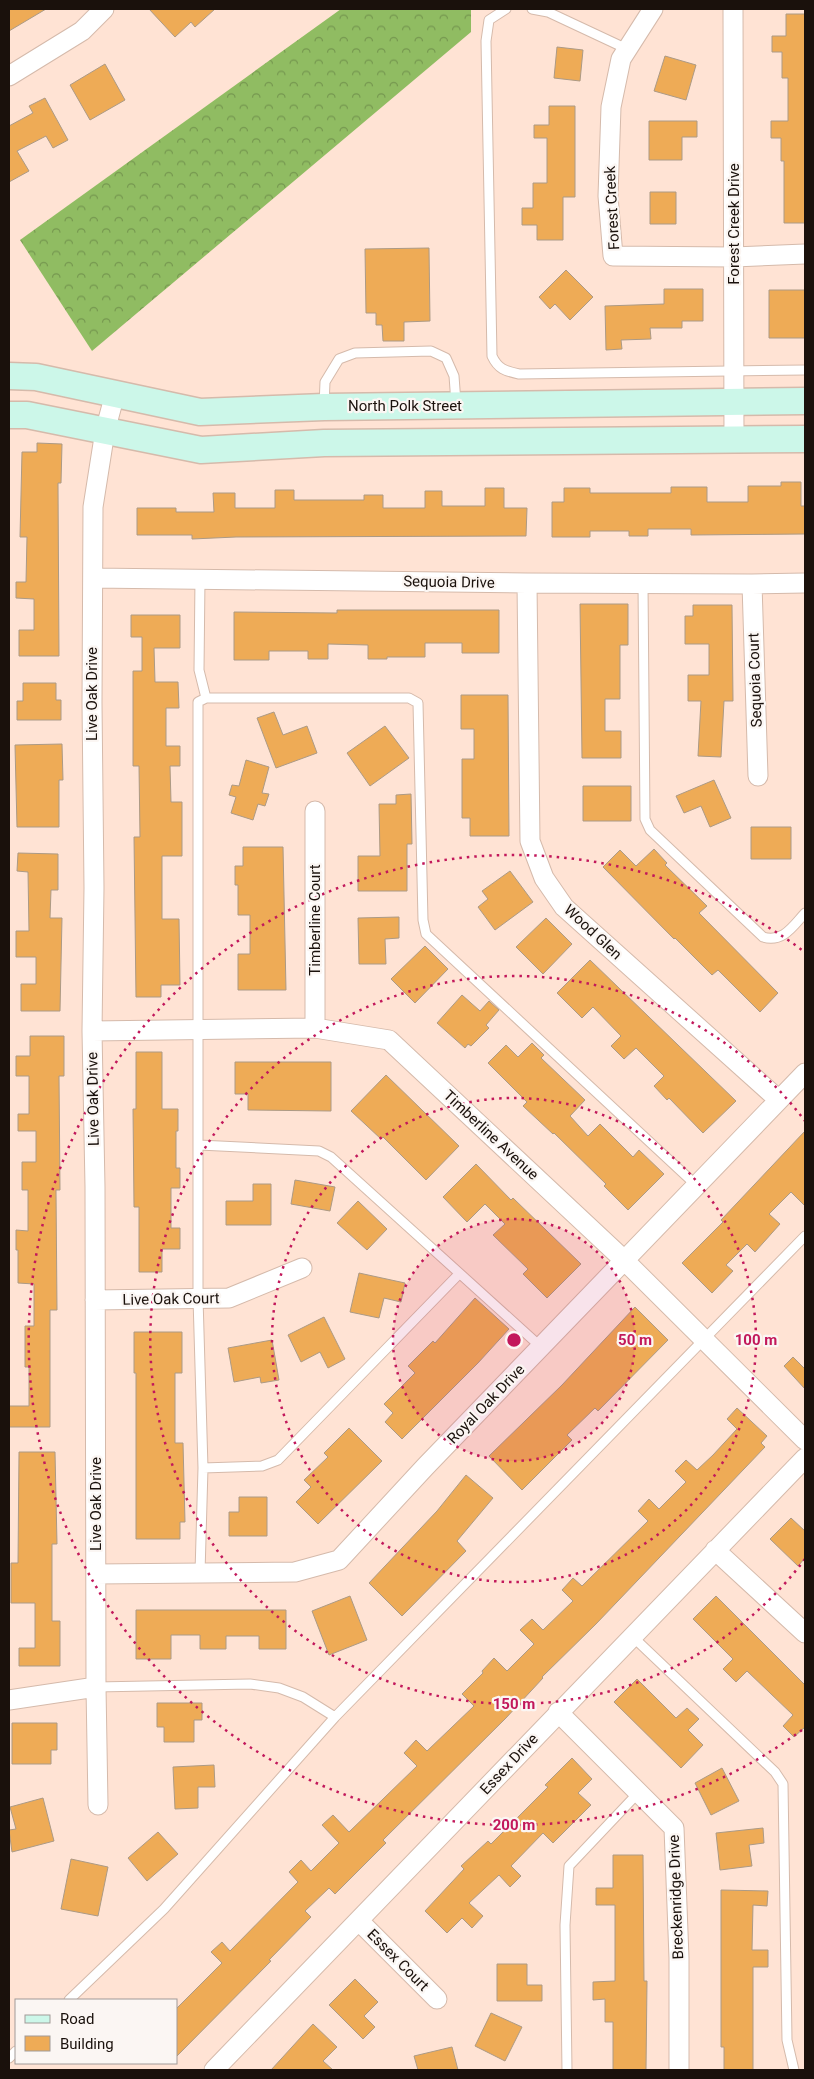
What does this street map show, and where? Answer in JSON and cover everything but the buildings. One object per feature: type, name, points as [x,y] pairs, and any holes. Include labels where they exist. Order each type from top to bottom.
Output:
[{"type":"main road","name":"North Polk Street","points":[[9,376],[36,377],[200,412],[324,406],[805,401]]},
{"type":"main road","points":[[324,406],[324,443]]},
{"type":"main road","points":[[9,415],[28,415],[202,450],[324,443],[805,439]]},
{"type":"street","points":[[9,76],[82,31],[104,9]]},
{"type":"street","name":"Forest Creek","points":[[652,9],[621,59],[611,107],[608,196],[613,256],[734,257],[805,254]]},
{"type":"street","name":"Forest Creek Drive","points":[[733,9],[734,440]]},
{"type":"street","name":"Live Oak Drive","points":[[98,1806],[92,1031],[94,888],[92,578],[93,507],[106,431],[115,394]]},
{"type":"street","name":"Sequoia Drive","points":[[92,578],[643,584],[805,583]]},
{"type":"street","name":"Wood Glen","points":[[527,583],[530,841],[544,878],[564,907],[779,1100]]},
{"type":"street","name":"Sequoia Court","points":[[752,584],[758,776]]},
{"type":"street","name":"Timberline Court","points":[[315,811],[315,1028]]},
{"type":"street","name":"Timberline Avenue","points":[[92,1031],[315,1028],[389,1040],[624,1260],[805,1440]]},
{"type":"street","name":"Royal Oak Drive","points":[[96,1574],[295,1572],[339,1560],[425,1467],[805,1073]]},
{"type":"street","name":"Live Oak Court","points":[[95,1300],[229,1298],[302,1268]]},
{"type":"street","name":"Essex Drive","points":[[214,2070],[558,1712],[716,1550],[802,1466]]},
{"type":"street","points":[[716,1550],[805,1633]]},
{"type":"street","points":[[9,1700],[96,1687]]},
{"type":"street","name":"Breckenridge Drive","points":[[558,1712],[674,1828],[679,1958],[679,2070]]},
{"type":"street","name":"Essex Court","points":[[359,1921],[437,1999]]},
{"type":"lane","points":[[506,9],[489,20],[486,41],[492,356],[496,366],[505,371],[519,374],[805,370]]},
{"type":"lane","points":[[532,9],[548,12],[627,49]]},
{"type":"lane","points":[[324,406],[325,382],[339,359],[355,353],[430,351],[446,358],[454,376],[457,405]]},
{"type":"lane","points":[[200,579],[199,670],[206,698]]},
{"type":"lane","points":[[643,584],[645,819],[650,830],[762,937],[771,940],[785,935],[805,913]]},
{"type":"lane","points":[[200,1573],[203,1468],[198,1298],[198,702],[206,698],[409,698],[418,703],[423,920],[426,934],[696,1185]]},
{"type":"lane","points":[[199,1145],[319,1151],[331,1156],[541,1347]]},
{"type":"lane","points":[[70,1999],[164,1909],[335,1717],[805,1236]]},
{"type":"lane","points":[[203,1468],[262,1466],[278,1460],[459,1274]]},
{"type":"lane","points":[[632,1636],[775,1772],[783,1784],[787,2040],[794,2070]]},
{"type":"lane","points":[[96,1687],[250,1684],[279,1688],[302,1697],[335,1717]]},
{"type":"lane","points":[[567,2070],[565,1925],[569,1866],[639,1792]]},
{"type":"green space","points":[[341,9],[471,9],[471,32],[92,351],[20,240]]}]
